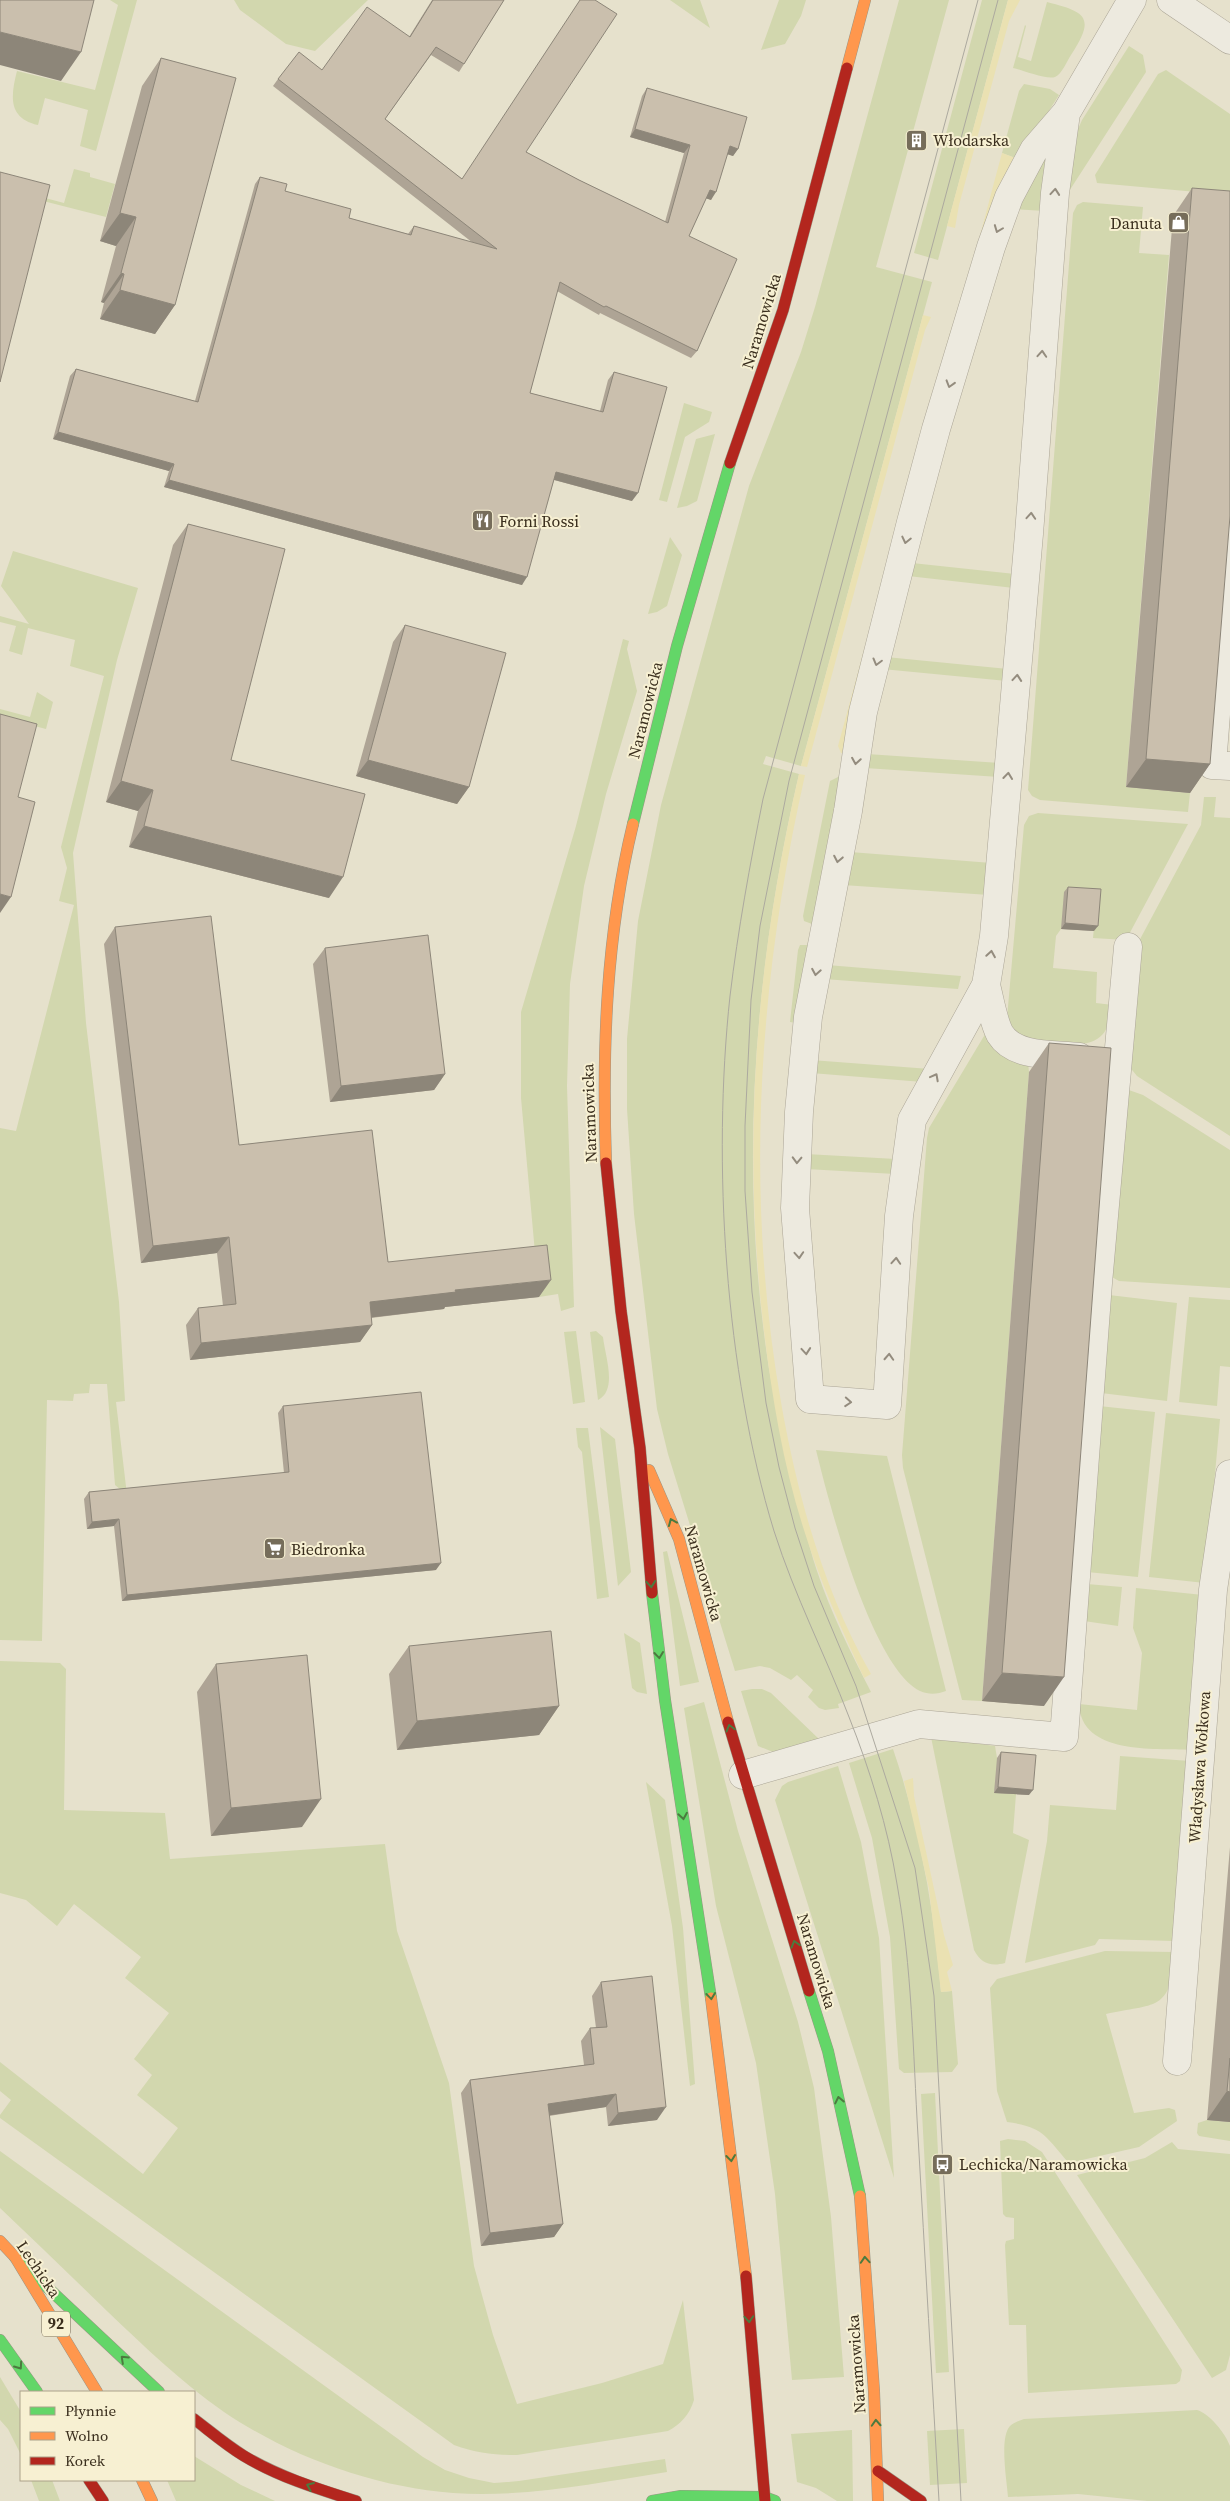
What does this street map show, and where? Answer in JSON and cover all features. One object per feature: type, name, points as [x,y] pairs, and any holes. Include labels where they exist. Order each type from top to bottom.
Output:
[{"type":"street","name":"Naramowicka","points":[[768,2500],[744,2254],[704,1948],[664,1691],[653,1607],[640,1448],[612,1230],[603,1100],[607,986],[619,891],[631,832],[698,572],[732,456],[783,310],[864,0]]},
{"type":"street","points":[[1066,113],[1054,203],[1029,534],[994,936],[986,986],[912,1120],[899,1216],[887,1405],[810,1400],[795,1208],[799,1112],[808,1017],[848,811],[864,712],[913,512],[990,247],[1009,197],[1034,150],[1066,113],[1132,0]]},
{"type":"street","points":[[1171,0],[1230,40]]},
{"type":"street","points":[[1230,536],[1212,765],[1230,766]]},
{"type":"street","points":[[743,1775],[919,1724],[1064,1736],[1098,1283],[1128,947]]},
{"type":"street","points":[[986,986],[1000,1033],[1015,1047],[1028,1052],[1118,1060]]},
{"type":"street","name":"Naramowicka","points":[[640,1448],[679,1539],[743,1775],[828,2051],[861,2200],[878,2471],[878,2501]]},
{"type":"street","name":"Władysława Wołkowa","points":[[1177,2061],[1212,1600],[1230,1474]]},
{"type":"street","name":"Lechicka","points":[[0,2241],[15,2256],[96,2391]]},
{"type":"street","points":[[15,2256],[158,2391]]},
{"type":"street","points":[[0,2340],[36,2391]]},
{"type":"street","points":[[195,2420],[232,2448],[274,2471],[318,2489],[356,2501]]},
{"type":"street","points":[[878,2471],[921,2501]]},
{"type":"street","points":[[142,2481],[152,2501]]},
{"type":"street","points":[[82,2482],[102,2501]]},
{"type":"street","points":[[652,2501],[681,2496],[768,2500]]},
{"type":"green space","points":[[110,0],[137,0],[96,151],[80,146],[88,110],[45,98],[38,125],[28,122],[16,111],[13,89],[17,71],[95,90],[118,5]]},
{"type":"green space","points":[[234,0],[368,0],[315,51],[286,44],[240,10]]},
{"type":"green space","points":[[670,0],[700,0],[710,28]]},
{"type":"green space","points":[[779,0],[806,0],[801,16],[785,44],[761,50]]},
{"type":"green space","points":[[899,0],[949,0],[876,267],[932,282],[801,766],[766,756],[763,764],[799,774],[771,921],[762,995],[756,1070],[753,1145],[754,1220],[760,1294],[771,1381],[813,1558],[835,1617],[871,1692],[838,1704],[839,1708],[825,1710],[819,1708],[808,1697],[813,1690],[797,1675],[791,1680],[770,1668],[760,1666],[735,1671],[668,1454],[657,1409],[634,1214],[627,1109],[627,1039],[638,921],[661,805],[749,486],[801,352],[815,307]]},
{"type":"green space","points":[[982,0],[1008,0],[938,260],[914,253]]},
{"type":"green space","points":[[1047,2],[1078,13],[1083,18],[1085,24],[1079,42],[1064,67],[1058,75],[1051,78],[1013,68],[1025,25],[1018,57],[1031,61]]},
{"type":"green space","points":[[1129,46],[1143,55],[1146,72],[1064,199],[1074,138],[1082,120]]},
{"type":"green space","points":[[1166,70],[1230,114],[1230,195],[1097,183],[1095,175],[1158,74]]},
{"type":"green space","points":[[1024,84],[1050,89],[1059,95],[1018,159],[1002,153],[1019,91]]},
{"type":"green space","points":[[1044,158],[1047,158],[1045,211],[1013,209]]},
{"type":"green space","points":[[74,169],[90,173],[90,177],[115,184],[106,217],[0,190],[0,186],[64,203]]},
{"type":"green space","points":[[1083,202],[1143,207],[1139,253],[1169,255],[1126,787],[1190,793],[1188,812],[1040,800],[1032,796],[1028,790],[1073,213],[1077,205]]},
{"type":"green space","points":[[684,403],[712,412],[709,422],[685,437],[667,502],[659,500]]},
{"type":"green space","points":[[715,434],[697,501],[677,508],[696,439]]},
{"type":"green space","points":[[670,537],[682,555],[667,606],[657,612],[648,614]]},
{"type":"green space","points":[[13,551],[138,588],[117,660],[73,853],[86,1023],[119,1302],[125,1401],[116,1402],[127,1495],[115,1485],[107,1384],[90,1384],[89,1393],[74,1394],[73,1401],[47,1400],[42,1641],[0,1640],[0,1128],[16,1131],[74,905],[59,901],[67,868],[61,847],[104,676],[70,666],[75,640],[28,628],[22,655],[9,651],[16,626],[0,622],[0,616],[29,624],[1,586]]},
{"type":"green space","points":[[912,563],[1015,574],[1014,588],[908,576]]},
{"type":"green space","points":[[623,639],[629,641],[627,649],[637,691],[606,794],[584,886],[570,984],[567,1086],[574,1307],[561,1311],[558,1294],[539,1297],[521,1098],[521,1012],[576,826]]},
{"type":"green space","points":[[886,657],[1008,669],[1007,681],[882,669]]},
{"type":"green space","points":[[37,692],[53,702],[46,729],[0,717],[0,709],[30,717]]},
{"type":"green space","points":[[867,754],[1000,763],[999,777],[865,768]]},
{"type":"green space","points":[[842,775],[796,1023],[790,1022],[798,950],[800,945],[809,945],[812,924],[804,921],[803,916],[830,781]]},
{"type":"green space","points":[[1204,797],[1216,797],[1214,817],[1230,818],[1230,1136],[1137,1076],[1128,1065],[1138,943],[1201,825]]},
{"type":"green space","points":[[1038,813],[1188,824],[1126,940],[1093,938],[1097,895],[1056,936],[1053,968],[1097,972],[1096,1003],[1113,1005],[1108,1027],[1103,1034],[1097,1039],[1081,1044],[1036,1043],[1012,1031],[1007,1018],[1024,825],[1029,816]]},
{"type":"green space","points":[[850,852],[992,863],[989,895],[843,885]]},
{"type":"green space","points":[[827,965],[961,976],[958,989],[824,979]]},
{"type":"green space","points":[[987,1031],[1028,1063],[1029,1072],[982,1701],[962,1700],[903,1468],[902,1455],[929,1128]]},
{"type":"green space","points":[[811,1060],[930,1069],[923,1082],[811,1073]]},
{"type":"green space","points":[[1126,1089],[1143,1095],[1230,1150],[1230,1288],[1119,1281],[1110,1276]]},
{"type":"green space","points":[[806,1154],[896,1159],[895,1174],[806,1169]]},
{"type":"green space","points":[[1109,1295],[1177,1303],[1167,1401],[1101,1393]]},
{"type":"green space","points":[[1189,1297],[1230,1300],[1230,1367],[1220,1366],[1217,1406],[1179,1402]]},
{"type":"green space","points":[[576,1331],[585,1402],[573,1404],[564,1332]]},
{"type":"green space","points":[[596,1331],[603,1337],[609,1372],[607,1389],[598,1400],[590,1332]]},
{"type":"green space","points":[[1099,1406],[1155,1412],[1138,1577],[1087,1572]]},
{"type":"green space","points":[[1166,1413],[1220,1419],[1205,1583],[1149,1577]]},
{"type":"green space","points":[[600,1427],[615,1439],[631,1572],[618,1586]]},
{"type":"green space","points":[[576,1428],[588,1428],[609,1597],[597,1599],[582,1452],[578,1447]]},
{"type":"green space","points":[[816,1450],[887,1456],[946,1691],[933,1694],[920,1691],[902,1676],[885,1650],[854,1581]]},
{"type":"green space","points":[[667,1551],[699,1682],[680,1686],[663,1552]]},
{"type":"green space","points":[[1087,1584],[1122,1587],[1118,1626],[1084,1621]]},
{"type":"green space","points":[[1136,1588],[1203,1595],[1191,1750],[1140,1748],[1122,1745],[1106,1740],[1092,1732],[1083,1721],[1079,1704],[1137,1710],[1142,1653],[1133,1628]]},
{"type":"green space","points":[[624,1633],[640,1643],[647,1694],[637,1692],[632,1688]]},
{"type":"green space","points":[[0,1661],[60,1663],[66,1669],[64,1810],[165,1813],[170,1859],[385,1844],[397,1931],[449,2083],[474,2266],[493,2335],[517,2404],[602,2383],[663,2364],[683,2300],[694,2400],[690,2410],[677,2426],[668,2431],[517,2455],[485,2453],[454,2445],[0,2118],[0,2115],[11,2100],[0,2091],[0,2062],[143,2174],[178,2128],[137,2095],[152,2075],[134,2059],[169,2013],[125,1978],[141,1957],[74,1904],[57,1926],[26,1900],[0,1893]]},
{"type":"green space","points":[[762,1689],[771,1693],[820,1740],[773,1752],[758,1746],[741,1691]]},
{"type":"green space","points":[[704,1702],[738,1831],[798,2022],[814,2088],[831,2217],[844,2377],[792,2380],[775,2194],[756,2063],[716,1906],[684,1708]]},
{"type":"green space","points":[[931,1737],[995,1746],[997,1758],[1016,1794],[1013,1833],[1029,1840],[1005,1963],[986,1963],[974,1950]]},
{"type":"green space","points":[[893,1749],[911,1809],[930,1899],[941,1992],[952,1991],[958,2064],[952,2072],[904,2073],[899,2069],[890,1937],[872,1838],[849,1763]]},
{"type":"green space","points":[[1120,1756],[1190,1761],[1174,1941],[1099,1939],[1095,1945],[1025,1963],[1047,1841],[1050,1805],[1116,1810]]},
{"type":"green space","points":[[838,1766],[861,1842],[879,1938],[894,2178],[775,1800],[782,1786],[788,1782]]},
{"type":"green space","points":[[646,1782],[665,1800],[683,1928],[695,2084],[690,2086],[672,1926]]},
{"type":"green space","points":[[1105,1951],[1174,1952],[1169,1986],[1164,1996],[1148,2006],[1106,2014],[1134,2113],[1169,2108],[1175,2110],[1177,2121],[1139,2147],[1069,2163],[1049,2139],[1037,2130],[1007,2122],[997,2091],[990,1988],[997,1979]]},
{"type":"green space","points":[[935,2093],[949,2372],[936,2373],[921,2094]]},
{"type":"green space","points":[[1207,2120],[1230,2122],[1230,2141],[1199,2136],[1197,2133],[1198,2123]]},
{"type":"green space","points":[[1008,2139],[1025,2141],[1042,2152],[1182,2370],[1180,2381],[1176,2384],[1028,2393],[1026,2325],[1009,2325],[1005,2245],[1006,2241],[1014,2239],[1014,2218],[1006,2217],[1003,2214],[1000,2141]]},
{"type":"green space","points":[[1172,2142],[1178,2149],[1230,2154],[1230,2355],[1226,2370],[1212,2378],[1077,2175],[1145,2158]]},
{"type":"green space","points":[[0,2151],[423,2457],[445,2470],[469,2478],[494,2483],[665,2459],[667,2472],[587,2485],[534,2491],[480,2494],[453,2493],[423,2490],[363,2477],[305,2456],[277,2443],[224,2412],[179,2377],[0,2208]]},
{"type":"green space","points":[[0,2377],[20,2410],[20,2453],[8,2429],[0,2420]]},
{"type":"green space","points":[[1197,2410],[1207,2415],[1225,2436],[1230,2446],[1230,2501],[1147,2501],[1078,2494],[1008,2497],[1004,2450],[1007,2432],[1010,2426],[1015,2423],[1024,2419]]},
{"type":"green space","points":[[964,2429],[967,2483],[930,2485],[927,2431]]},
{"type":"green space","points":[[852,2430],[853,2501],[837,2501],[816,2488],[797,2482],[791,2434]]},
{"type":"green space","points":[[195,2457],[241,2485],[275,2501],[176,2501],[167,2481],[195,2481]]},
{"type":"green space","points":[[31,2481],[52,2481],[60,2501],[39,2501]]},
{"type":"sand","points":[[1008,0],[1020,0],[1009,21],[959,205],[955,228],[947,226]]},
{"type":"sand","points":[[1002,153],[1018,159],[847,755],[841,753],[838,746],[950,333],[972,266]]},
{"type":"sand","points":[[923,315],[931,317],[925,330],[807,767],[801,766]]},
{"type":"sand","points":[[799,774],[805,775],[789,853],[776,932],[767,1011],[762,1090],[760,1170],[763,1249],[770,1329],[782,1408],[796,1477],[815,1545],[827,1578],[854,1643],[871,1674],[864,1678],[816,1566],[796,1503],[779,1430],[771,1381],[757,1260],[754,1120],[757,1051],[772,913]]},
{"type":"sand","points":[[913,1778],[914,1796],[944,1935],[953,1965],[947,1972],[952,1991],[941,1992],[929,1889],[904,1781]]},
{"type":"building","points":[[0,0],[94,0],[81,52],[0,32]]},
{"type":"building","points":[[433,0],[504,0],[464,64],[436,47],[385,119],[462,179],[580,0],[595,0],[617,14],[526,152],[668,223],[690,145],[635,129],[647,88],[747,117],[738,149],[730,146],[716,192],[710,190],[689,236],[737,259],[697,351],[606,306],[604,307],[560,282],[530,393],[603,412],[614,372],[667,387],[638,493],[556,472],[527,577],[169,480],[174,464],[58,432],[76,369],[198,402],[260,177],[287,184],[285,191],[351,209],[349,218],[411,235],[414,226],[497,249],[278,79],[299,52],[322,70],[367,7],[410,37]]},
{"type":"building","points":[[161,58],[236,78],[175,305],[120,290],[124,274],[121,273],[136,217],[120,213]]},
{"type":"building","points":[[0,172],[50,185],[0,382]]},
{"type":"building","points":[[1192,188],[1230,191],[1230,516],[1210,764],[1146,759]]},
{"type":"building","points":[[188,524],[285,549],[231,760],[365,794],[343,877],[144,826],[153,790],[121,781]]},
{"type":"building","points":[[405,625],[506,653],[469,787],[368,760]]},
{"type":"building","points":[[0,714],[37,724],[18,797],[35,802],[11,897],[0,894]]},
{"type":"building","points":[[1068,887],[1101,889],[1098,926],[1065,923]]},
{"type":"building","points":[[211,916],[239,1145],[372,1130],[388,1262],[547,1245],[551,1280],[455,1290],[456,1292],[370,1302],[372,1325],[201,1343],[198,1308],[236,1304],[229,1237],[153,1246],[115,927]]},
{"type":"building","points":[[428,935],[445,1074],[341,1086],[325,948]]},
{"type":"building","points":[[1049,1043],[1111,1048],[1064,1677],[1002,1673]]},
{"type":"building","name":"Biedronka","points":[[421,1392],[441,1563],[127,1595],[119,1519],[92,1522],[89,1492],[289,1472],[283,1406]]},
{"type":"building","points":[[551,1631],[559,1706],[417,1721],[409,1646]]},
{"type":"building","points":[[307,1655],[321,1799],[231,1808],[216,1664]]},
{"type":"building","points":[[1001,1752],[1036,1755],[1033,1790],[998,1787]]},
{"type":"building","points":[[652,1976],[666,2107],[618,2113],[616,2094],[548,2104],[563,2224],[490,2233],[470,2080],[594,2064],[590,2028],[607,2027],[601,1982]]},
{"type":"building","points":[[1230,2058],[1230,2092],[1227,2091]]},
{"type":"tram line","points":[[939,2501],[911,2010],[902,1915],[889,1842],[871,1778],[840,1694],[782,1555],[757,1469],[744,1403],[734,1335],[727,1266],[722,1128],[730,996],[745,897],[763,799],[978,0]]},
{"type":"tram line","points":[[961,2501],[934,1996],[915,1868],[856,1686],[814,1586],[795,1528],[779,1467],[766,1403],[752,1292],[745,1191],[745,1126],[751,1000],[760,926],[789,781],[998,0]]},
{"type":"traffic: fast","points":[[633,824],[677,646],[730,463]]},
{"type":"traffic: fast","points":[[652,1593],[665,1700],[711,1998]]},
{"type":"traffic: fast","points":[[809,1991],[828,2051],[860,2196]]},
{"type":"traffic: fast","points":[[15,2257],[158,2391]]},
{"type":"traffic: fast","points":[[0,2340],[36,2391]]},
{"type":"traffic: fast","points":[[652,2501],[681,2496],[764,2497],[775,2501]]},
{"type":"traffic: slow","points":[[847,68],[865,0]]},
{"type":"traffic: slow","points":[[606,1163],[605,1077],[608,992],[617,908],[633,824]]},
{"type":"traffic: slow","points":[[649,1470],[679,1539],[728,1722]]},
{"type":"traffic: slow","points":[[711,1998],[746,2276]]},
{"type":"traffic: slow","points":[[860,2196],[874,2391],[878,2501]]},
{"type":"traffic: slow","points":[[0,2241],[15,2257],[96,2391]]},
{"type":"traffic: slow","points":[[142,2481],[152,2501]]},
{"type":"traffic: jam","points":[[730,463],[783,310],[847,68]]},
{"type":"traffic: jam","points":[[606,1163],[621,1311],[640,1448],[652,1593]]},
{"type":"traffic: jam","points":[[728,1722],[809,1991]]},
{"type":"traffic: jam","points":[[746,2276],[765,2501]]},
{"type":"traffic: jam","points":[[195,2420],[231,2447],[257,2463],[299,2482],[356,2501]]},
{"type":"traffic: jam","points":[[878,2471],[921,2501]]},
{"type":"traffic: jam","points":[[90,2481],[103,2501]]},
{"type":"place","name":"Włodarska","points":[[917,140]]},
{"type":"place","name":"Danuta","points":[[1178,223]]},
{"type":"place","name":"Forni Rossi","points":[[483,521]]},
{"type":"place","name":"Biedronka","points":[[275,1549]]},
{"type":"place","name":"Lechicka/Naramowicka","points":[[943,2164]]}]
